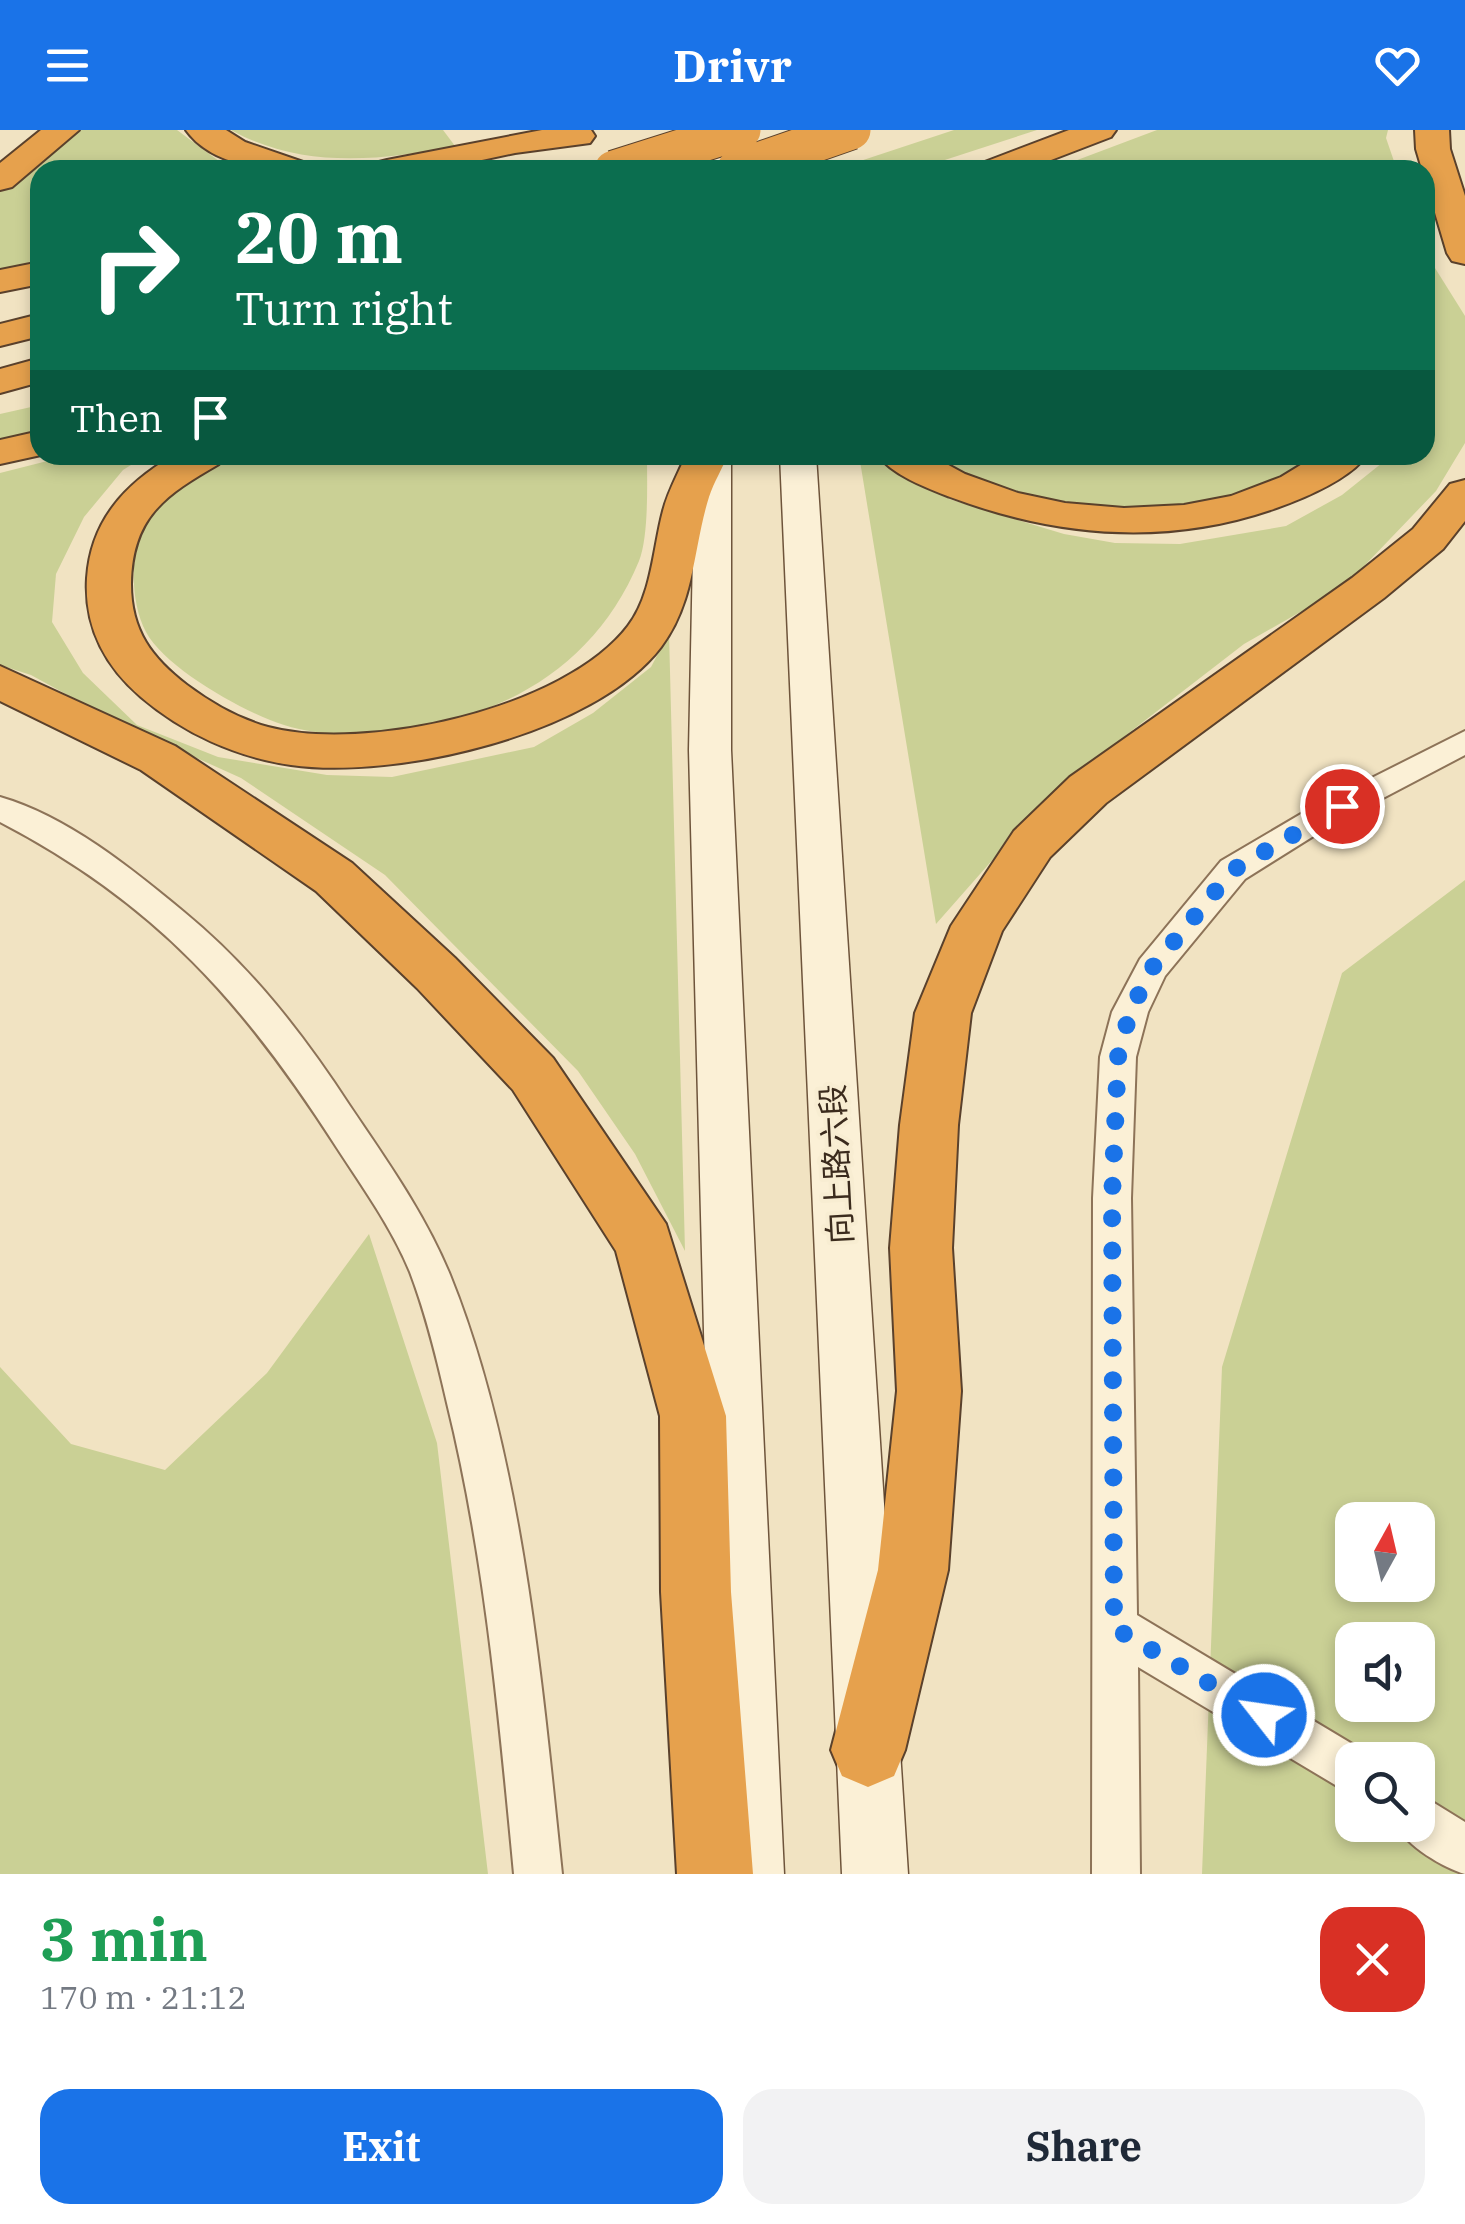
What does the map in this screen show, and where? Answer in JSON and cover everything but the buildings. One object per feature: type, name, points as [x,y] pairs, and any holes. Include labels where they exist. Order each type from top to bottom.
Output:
[{"type":"highway","points":[[0,180],[62,130]]},
{"type":"highway","points":[[203,130],[233,149],[265,160]]},
{"type":"highway","points":[[765,160],[851,130]]},
{"type":"highway","points":[[1020,160],[1099,130]]},
{"type":"highway","points":[[1432,130],[1433,149],[1465,254]]},
{"type":"highway","points":[[435,160],[588,133]]},
{"type":"highway","points":[[514,160],[588,133]]},
{"type":"highway","points":[[649,160],[719,140]]},
{"type":"highway","points":[[0,281],[30,275]]},
{"type":"highway","points":[[0,335],[30,328]]},
{"type":"highway","points":[[0,381],[30,373]]},
{"type":"highway","points":[[0,452],[30,445]]},
{"type":"highway","points":[[186,465],[162,479],[130,508],[112,544],[108,566],[114,637],[144,675],[188,711],[258,740],[306,750],[430,742],[502,727],[573,694],[634,650],[668,593],[688,496],[705,465]]},
{"type":"highway","points":[[917,465],[1001,500],[1077,517],[1156,520],[1229,512],[1261,503],[1316,478],[1333,465]]},
{"type":"highway","points":[[868,1750],[913,1570],[929,1391],[921,1248],[942,1013],[978,926],[1032,844],[1088,790],[1368,588],[1428,539],[1465,493]]},
{"type":"highway","points":[[0,682],[158,758],[334,877],[534,1074],[644,1243],[693,1416],[696,1592],[715,1874]]},
{"type":"main road","points":[[780,130],[782,160]]},
{"type":"main road","points":[[710,465],[710,750],[751,1874]]},
{"type":"main road","name":"向上路六段","points":[[799,465],[874,1874]]},
{"type":"street","points":[[1116,1874],[1112,1198],[1118,1057],[1130,1012],[1152,968],[1233,870],[1317,819],[1465,742]]},
{"type":"street","points":[[0,808],[50,832],[131,888],[236,981],[294,1051],[388,1193],[435,1288],[474,1417],[520,1696],[538,1874]]},
{"type":"street","points":[[1114,1628],[1335,1759]]},
{"type":"street","points":[[1435,1830],[1465,1852]]},
{"type":"green space","points":[[75,130],[177,130],[218,160],[39,160]]},
{"type":"green space","points":[[231,130],[443,130],[455,146],[370,158],[313,156],[285,151]]},
{"type":"green space","points":[[954,130],[1037,130],[945,160],[863,160]]},
{"type":"green space","points":[[1157,130],[1388,130],[1386,138],[1394,160],[1111,160],[1077,160]]},
{"type":"green space","points":[[30,167],[30,262],[0,269],[0,192]]},
{"type":"green space","points":[[1435,268],[1465,316],[1465,443],[1436,491],[1344,587],[1244,644],[1108,749],[1010,834],[995,857],[936,924],[861,465],[895,465],[949,499],[1064,534],[1115,543],[1180,544],[1286,526],[1342,495],[1380,465],[1435,465]]},
{"type":"green space","points":[[30,407],[30,434],[0,441],[0,414]]},
{"type":"green space","points":[[32,465],[131,465],[84,517],[56,574],[52,622],[83,673],[137,725],[218,757],[327,775],[392,777],[534,747],[593,713],[651,667],[669,633],[685,1251],[635,1154],[578,1071],[385,875],[241,778],[117,722],[31,675],[0,665],[0,473]]},
{"type":"green space","points":[[217,465],[647,465],[644,538],[639,561],[620,599],[597,631],[570,659],[539,682],[505,701],[430,725],[362,733],[310,731],[268,719],[208,687],[170,660],[142,623],[134,581],[144,523],[162,501]]},
{"type":"green space","points":[[946,465],[1302,465],[1274,481],[1225,498],[1175,507],[1123,509],[1020,492]]},
{"type":"green space","points":[[1465,880],[1465,1874],[1202,1874],[1222,1367],[1342,973]]},
{"type":"green space","points":[[369,1234],[437,1443],[488,1874],[0,1874],[0,1367],[71,1444],[165,1470],[267,1373]]},
{"type":"route","points":[[1264,1715],[1114,1628],[1112,1198],[1118,1057],[1130,1012],[1152,968],[1192,915],[1233,870],[1342,806]]}]
